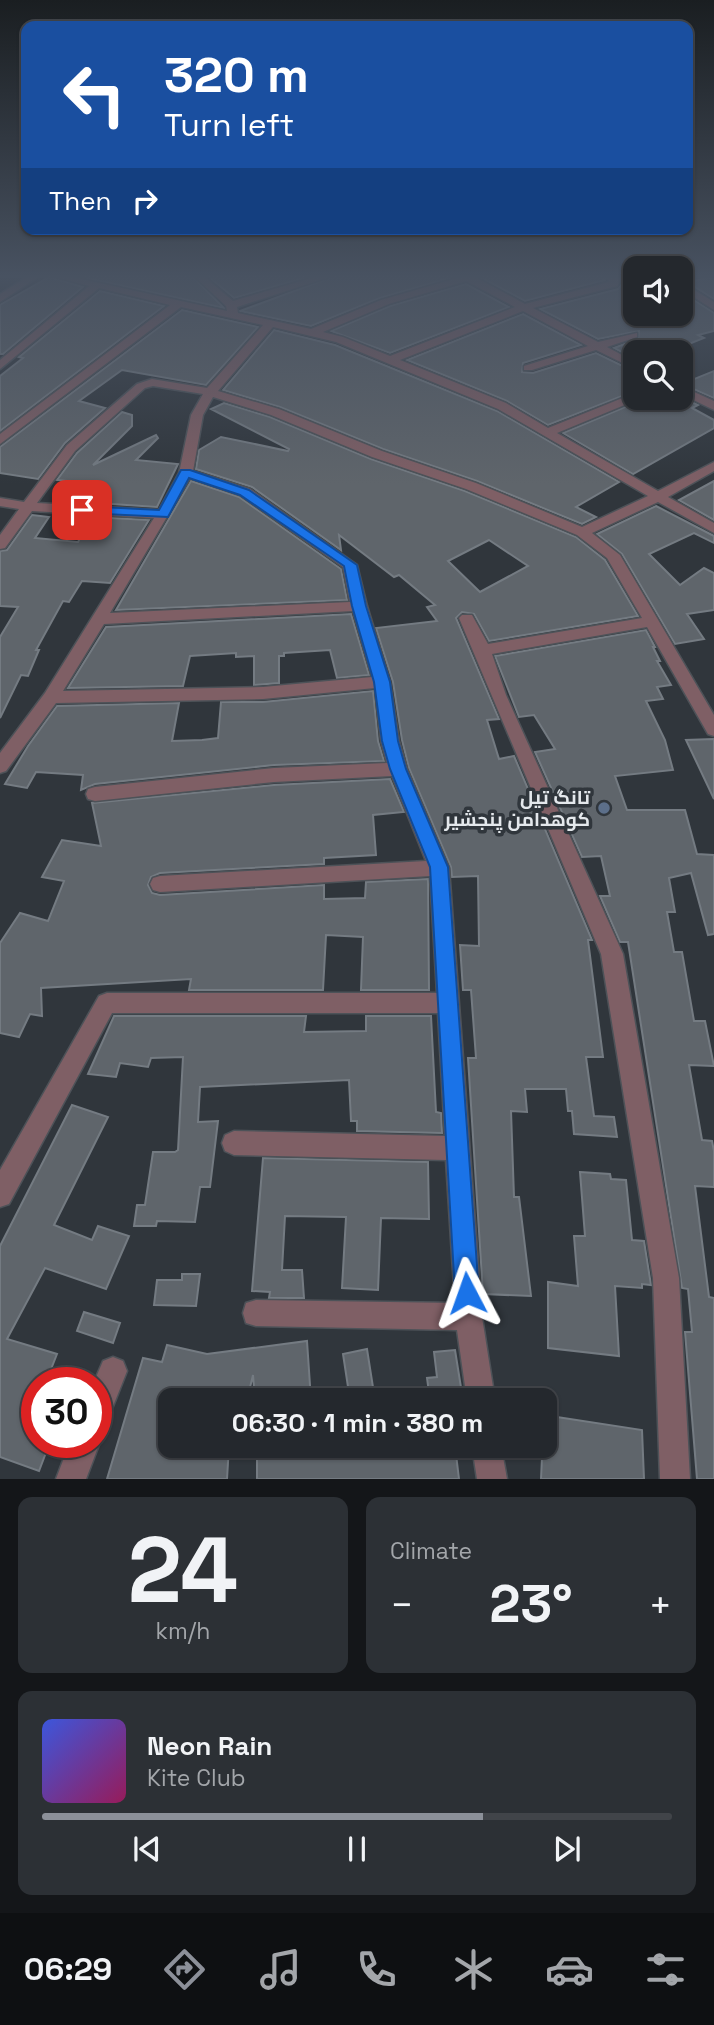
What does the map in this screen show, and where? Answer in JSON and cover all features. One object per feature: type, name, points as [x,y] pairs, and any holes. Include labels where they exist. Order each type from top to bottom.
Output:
[{"type":"street","points":[[0,366],[24,346]]},
{"type":"street","points":[[0,440],[123,346]]},
{"type":"street","points":[[0,766],[51,697],[163,514],[186,472],[197,415],[209,392],[251,346]]},
{"type":"street","points":[[352,346],[502,406],[714,529]]},
{"type":"street","points":[[390,360],[425,346]]},
{"type":"street","points":[[596,346],[623,360]]},
{"type":"street","points":[[528,368],[596,346]]},
{"type":"street","points":[[0,545],[71,448],[141,386],[152,382],[209,392],[275,412],[377,454],[471,486],[582,532],[612,555],[650,622],[709,711],[714,730]]},
{"type":"street","points":[[693,396],[714,406]]},
{"type":"street","points":[[548,432],[623,401]]},
{"type":"street","points":[[582,532],[657,497],[714,466]]},
{"type":"street","points":[[186,472],[245,492],[350,565],[359,606],[382,682],[390,741],[398,769],[439,867],[469,1318],[479,1388]]},
{"type":"street","points":[[0,502],[28,507],[163,514]]},
{"type":"street","points":[[98,620],[359,606]]},
{"type":"street","points":[[467,618],[612,954],[666,1278],[676,1479]]},
{"type":"street","points":[[483,650],[650,622]]},
{"type":"street","points":[[51,697],[263,693],[382,682]]},
{"type":"street","points":[[95,794],[274,775],[398,769]]},
{"type":"street","points":[[160,884],[439,867]]},
{"type":"street","points":[[0,1195],[107,1003],[446,1003]]},
{"type":"street","points":[[234,1143],[457,1147]]},
{"type":"street","points":[[256,1313],[469,1318]]},
{"type":"street","points":[[71,1479],[79,1458]]},
{"type":"street","points":[[489,1458],[492,1479]]},
{"type":"building","points":[[0,346],[13,346],[3,354],[0,354]]},
{"type":"building","points":[[32,346],[111,346],[0,431],[0,376],[23,358],[19,357]]},
{"type":"building","points":[[134,346],[241,346],[206,385],[122,370],[79,401],[105,408],[65,443],[38,479],[0,473],[0,447]]},
{"type":"building","points":[[260,346],[338,346],[497,411],[619,482],[576,507],[596,517],[582,524],[477,481],[383,449],[280,407],[223,390]]},
{"type":"building","points":[[371,346],[408,346],[390,353]]},
{"type":"building","points":[[442,346],[578,346],[523,363],[522,372],[533,373],[596,353],[623,366],[623,396],[548,425],[507,401],[407,360]]},
{"type":"building","points":[[623,346],[623,353],[614,348]]},
{"type":"building","points":[[714,371],[714,398],[693,389],[693,380]]},
{"type":"building","points":[[224,403],[270,417],[371,459],[465,491],[576,537],[605,560],[638,616],[489,641],[474,614],[462,612],[456,618],[499,719],[487,720],[499,759],[514,756],[592,940],[588,940],[603,1057],[586,1057],[594,1116],[614,1117],[617,1137],[574,1134],[566,1089],[525,1089],[527,1112],[511,1111],[514,1197],[519,1197],[531,1296],[483,1294],[468,1058],[476,1058],[471,990],[463,990],[460,945],[479,946],[478,876],[452,877],[451,867],[409,768],[393,682],[376,628],[437,621],[427,607],[435,605],[399,575],[394,577],[339,535],[341,550],[252,487],[196,469],[199,450],[221,437],[288,451],[289,449],[211,409]],"holes":[[[489,540],[528,566],[480,592],[448,561]]]},
{"type":"building","points":[[623,408],[623,410],[693,409],[714,420],[714,428],[633,474],[563,433]]},
{"type":"building","points":[[122,412],[132,415],[132,426],[93,465],[156,435],[158,438],[136,460],[178,464],[157,507],[67,501],[79,482],[57,480],[77,453]]},
{"type":"building","points":[[191,481],[239,497],[341,569],[347,600],[116,610]]},
{"type":"building","points":[[714,481],[714,520],[679,500]]},
{"type":"building","points":[[656,506],[714,536],[714,543],[694,533],[649,554],[680,585],[704,568],[714,573],[714,610],[687,614],[704,639],[675,644],[622,554],[597,534]]},
{"type":"building","points":[[32,515],[49,517],[35,538],[78,542],[92,517],[149,520],[110,583],[82,581],[69,602],[63,601],[36,650],[39,650],[28,676],[21,675],[0,718],[0,637],[18,607],[0,606],[0,551],[7,550]]},
{"type":"building","points":[[351,614],[369,675],[337,678],[330,650],[284,653],[284,656],[279,656],[279,683],[254,685],[254,656],[236,657],[236,653],[190,656],[183,686],[68,688],[106,627]]},
{"type":"building","points":[[646,630],[660,661],[657,661],[671,685],[657,687],[663,699],[646,701],[665,740],[673,770],[615,776],[627,810],[685,810],[697,854],[714,855],[714,934],[708,935],[691,873],[669,878],[675,912],[667,912],[674,952],[682,952],[694,1021],[705,1021],[714,1066],[689,1065],[702,1140],[712,1141],[714,1151],[714,1187],[695,1186],[709,1297],[714,1298],[714,1479],[697,1479],[685,1332],[692,1332],[688,1289],[682,1288],[628,942],[620,942],[600,896],[610,896],[601,856],[582,857],[535,752],[555,749],[534,715],[519,717],[495,656]]},
{"type":"building","points":[[373,691],[378,741],[384,761],[274,765],[95,784],[81,790],[83,775],[36,772],[27,788],[5,784],[57,706],[179,703],[172,741],[202,740],[218,738],[221,702],[263,702]]},
{"type":"building","points":[[714,739],[714,799],[686,740]]},
{"type":"building","points":[[390,779],[404,812],[373,815],[376,855],[324,858],[324,864],[160,873],[151,877],[148,885],[152,893],[160,895],[324,885],[324,899],[365,898],[366,882],[428,879],[429,990],[361,990],[363,937],[326,935],[323,990],[189,990],[191,979],[41,988],[42,1016],[30,1014],[19,1037],[0,1033],[0,943],[20,913],[48,921],[64,881],[42,877],[62,840],[101,846],[92,803],[274,785]]},
{"type":"building","points":[[114,1016],[306,1016],[304,1032],[366,1031],[366,1016],[431,1016],[436,1112],[441,1113],[442,1133],[357,1131],[357,1121],[351,1121],[349,1080],[200,1087],[198,1122],[218,1121],[210,1187],[200,1187],[195,1222],[157,1221],[156,1226],[134,1226],[137,1205],[145,1205],[153,1152],[178,1150],[183,1057],[151,1058],[148,1067],[120,1063],[116,1077],[88,1074]]},
{"type":"building","points":[[72,1105],[108,1117],[54,1225],[92,1240],[98,1226],[129,1236],[106,1289],[45,1268],[7,1339],[57,1354],[52,1367],[21,1367],[21,1458],[44,1458],[39,1471],[0,1457],[0,1246]]},
{"type":"building","points":[[263,1158],[428,1162],[429,1219],[381,1218],[378,1290],[342,1288],[346,1217],[285,1216],[282,1270],[302,1270],[304,1298],[269,1298],[270,1292],[252,1291]]},
{"type":"building","points":[[580,1172],[610,1174],[611,1179],[626,1180],[632,1240],[644,1241],[651,1285],[642,1284],[642,1288],[615,1286],[619,1356],[548,1348],[548,1282],[578,1286],[574,1236],[585,1236]]},
{"type":"building","points":[[182,1274],[200,1274],[196,1306],[154,1305],[157,1280],[182,1280]]},
{"type":"building","points":[[84,1312],[120,1323],[113,1343],[77,1331]]},
{"type":"building","points":[[307,1341],[310,1388],[254,1388],[253,1375],[250,1388],[158,1388],[158,1458],[228,1458],[227,1479],[107,1479],[143,1358],[162,1362],[167,1345],[207,1354]]},
{"type":"building","points":[[367,1349],[373,1388],[348,1388],[343,1354]]},
{"type":"building","points":[[455,1350],[461,1388],[428,1388],[427,1378],[437,1377],[434,1352]]},
{"type":"building","points":[[557,1417],[642,1430],[644,1479],[541,1479],[542,1458],[557,1458]]},
{"type":"building","points":[[257,1458],[456,1458],[459,1479],[257,1479]]},
{"type":"place","name":"تانگ تیل کوهدامن پنجشیر","points":[[604,808]]},
{"type":"route","points":[[82,510],[163,514],[186,472],[245,492],[350,565],[359,606],[382,682],[390,741],[398,769],[439,867],[467,1293]]}]
